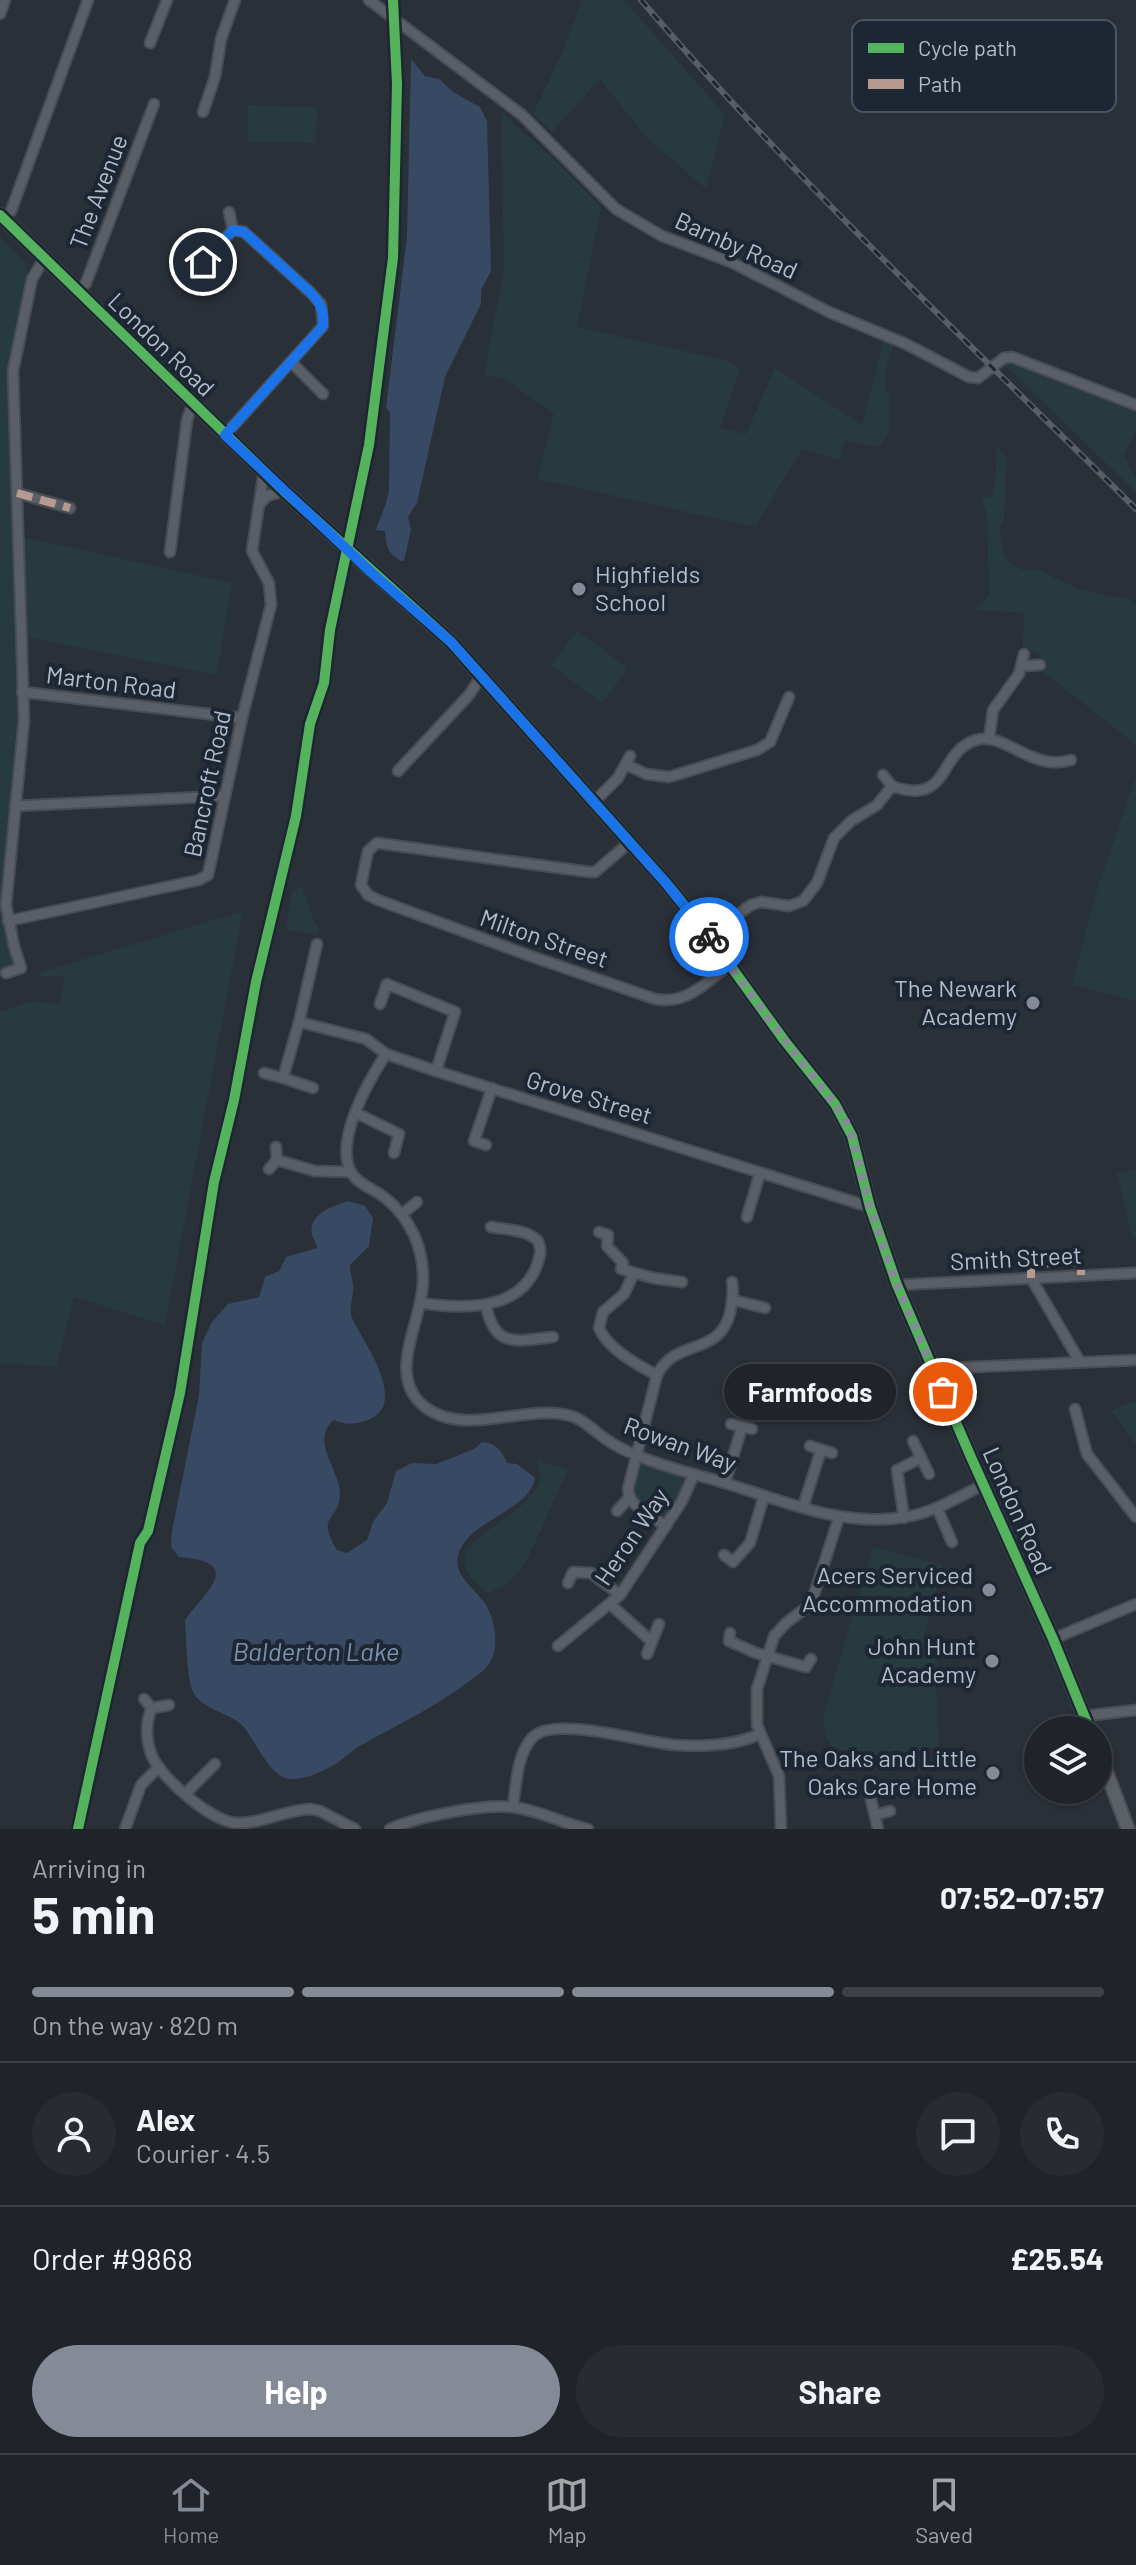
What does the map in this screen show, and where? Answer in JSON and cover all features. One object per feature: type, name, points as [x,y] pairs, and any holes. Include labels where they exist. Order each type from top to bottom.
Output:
[{"type":"main road","name":"London Road","points":[[2,217],[225,435],[372,573],[451,642],[482,675],[709,936],[843,1115],[897,1285],[1085,1716]]},
{"type":"main road","points":[[1112,1787],[1128,1829]]},
{"type":"street","points":[[0,14],[5,0]]},
{"type":"street","points":[[2,217],[11,211],[88,0]]},
{"type":"street","points":[[150,43],[167,0]]},
{"type":"street","points":[[203,112],[215,77],[221,39],[235,0]]},
{"type":"street","name":"Barnby Road","points":[[369,0],[522,115],[616,209],[662,236],[731,262],[829,312],[896,339],[965,376],[978,378],[1004,358],[1012,357],[1136,405]]},
{"type":"street","name":"The Avenue","points":[[78,292],[86,283],[154,104]]},
{"type":"street","points":[[229,212],[233,230]]},
{"type":"street","points":[[203,262],[233,230]]},
{"type":"street","points":[[225,435],[323,326],[324,314],[321,304],[244,232],[233,230]]},
{"type":"street","points":[[6,973],[23,972],[8,921],[6,891],[24,720],[13,371],[32,279],[44,259]]},
{"type":"street","points":[[291,362],[323,394]]},
{"type":"street","points":[[170,552],[187,420],[193,403]]},
{"type":"street","name":"Bancroft Road","points":[[8,921],[204,878],[209,871],[272,597],[269,583],[252,551],[264,471]]},
{"type":"street","points":[[259,505],[267,496],[284,491]]},
{"type":"street","points":[[17,493],[70,508]]},
{"type":"street","points":[[989,739],[994,706],[1014,681],[1024,654]]},
{"type":"street","points":[[1022,666],[1040,665]]},
{"type":"street","points":[[398,771],[469,695],[482,675]]},
{"type":"street","name":"Marton Road","points":[[22,692],[242,718]]},
{"type":"street","points":[[594,802],[614,784],[628,760],[659,776],[677,776],[757,750],[770,742],[789,697]]},
{"type":"street","points":[[883,775],[892,786],[917,792],[931,787],[964,747],[974,740],[989,739],[1036,760],[1053,763],[1071,760]]},
{"type":"street","points":[[709,936],[751,905],[761,902],[789,906],[803,901],[817,883],[829,848],[840,831],[877,805],[892,786]]},
{"type":"street","points":[[15,806],[225,796]]},
{"type":"street","name":"Milton Street","points":[[630,842],[595,872],[377,843],[368,851],[363,891],[378,900],[655,999],[672,1002],[683,999],[730,965]]},
{"type":"street","points":[[283,1078],[317,944]]},
{"type":"street","points":[[380,1004],[387,984],[466,1016]]},
{"type":"street","points":[[436,1071],[455,1012]]},
{"type":"street","name":"Grove Street","points":[[299,1022],[366,1039],[386,1054],[436,1071],[870,1207]]},
{"type":"street","points":[[277,1160],[315,1171],[351,1172],[347,1150],[349,1133],[369,1080],[386,1054]]},
{"type":"street","points":[[264,1073],[313,1088]]},
{"type":"street","points":[[486,1145],[474,1141],[492,1088]]},
{"type":"street","points":[[356,1113],[399,1134],[394,1153]]},
{"type":"street","points":[[269,1169],[277,1160],[276,1147]]},
{"type":"street","name":"Rowan Way","points":[[351,1172],[402,1214],[418,1242],[422,1259],[421,1303],[405,1370],[410,1389],[427,1408],[465,1420],[550,1413],[576,1417],[601,1436],[636,1455],[764,1496],[863,1521],[904,1518],[937,1508],[983,1485]]},
{"type":"street","points":[[747,1217],[760,1173]]},
{"type":"street","points":[[402,1214],[417,1202]]},
{"type":"street","points":[[421,1303],[458,1308],[486,1305],[510,1296],[528,1282],[541,1249],[538,1241],[530,1234],[498,1232]]},
{"type":"street","points":[[599,1232],[608,1235],[607,1246],[623,1263],[621,1269],[682,1282]]},
{"type":"street","points":[[634,1273],[624,1294],[603,1312],[599,1328],[616,1348],[657,1375]]},
{"type":"street","name":"Smith Street","points":[[897,1285],[1136,1273]]},
{"type":"street","points":[[1031,1278],[1080,1362]]},
{"type":"street","points":[[617,1511],[629,1498],[630,1475],[657,1375],[677,1353],[704,1345],[718,1336],[726,1326],[733,1300],[732,1282]]},
{"type":"street","points":[[733,1300],[765,1308]]},
{"type":"street","points":[[486,1305],[491,1327],[502,1337],[517,1341],[549,1340]]},
{"type":"street","points":[[935,1374],[950,1368],[1136,1360]]},
{"type":"street","points":[[1075,1409],[1087,1454],[1136,1517]]},
{"type":"street","points":[[725,1483],[742,1427]]},
{"type":"street","points":[[913,1441],[929,1474]]},
{"type":"street","points":[[810,1446],[832,1453]]},
{"type":"street","points":[[803,1507],[821,1450]]},
{"type":"street","points":[[904,1518],[897,1470],[921,1458]]},
{"type":"street","name":"Heron Way","points":[[558,1646],[620,1595],[682,1501],[694,1474]]},
{"type":"street","points":[[724,1555],[733,1562],[750,1543],[764,1496]]},
{"type":"street","points":[[629,1498],[666,1526]]},
{"type":"street","points":[[937,1508],[952,1542]]},
{"type":"street","points":[[781,1829],[779,1776],[760,1734],[756,1697],[766,1656],[778,1631],[811,1604],[839,1517]]},
{"type":"street","points":[[566,1562],[573,1572]]},
{"type":"street","points":[[573,1572],[581,1570],[591,1573],[620,1595]]},
{"type":"street","points":[[568,1583],[573,1572]]},
{"type":"street","points":[[610,1604],[652,1642]]},
{"type":"street","points":[[1053,1639],[1136,1604]]},
{"type":"street","points":[[647,1654],[659,1624]]},
{"type":"street","points":[[727,1640],[766,1656],[808,1667]]},
{"type":"street","points":[[144,1699],[152,1708]]},
{"type":"street","points":[[152,1708],[169,1705]]},
{"type":"street","points":[[152,1708],[147,1729],[152,1756],[186,1793],[215,1816],[241,1823],[286,1811],[310,1809],[355,1829]]},
{"type":"street","points":[[1085,1716],[1136,1710]]},
{"type":"street","points":[[513,1807],[525,1747],[534,1735],[547,1729],[611,1733],[674,1745],[742,1742],[760,1734]]},
{"type":"street","points":[[186,1793],[215,1764]]},
{"type":"street","points":[[125,1829],[141,1785],[159,1767]]},
{"type":"street","points":[[871,1800],[878,1829]]},
{"type":"street","points":[[390,1829],[406,1822],[445,1815],[513,1807],[588,1829]]},
{"type":"street","points":[[875,1815],[890,1811]]},
{"type":"street","points":[[209,1828],[215,1816]]},
{"type":"green space","points":[[582,0],[624,0],[725,115],[706,189],[645,136],[600,79],[552,132],[533,114],[562,53]]},
{"type":"green space","points":[[248,105],[317,107],[316,143],[248,142]]},
{"type":"green space","points":[[501,112],[601,207],[577,327],[728,361],[740,368],[720,428],[746,434],[775,368],[862,425],[884,339],[894,343],[885,377],[890,396],[889,431],[879,447],[845,441],[839,460],[802,449],[755,527],[537,479],[554,414],[505,379],[484,375],[504,269]]},
{"type":"green space","points":[[0,238],[25,263],[28,275],[8,370],[18,720],[4,893],[4,923],[14,964],[0,971]]},
{"type":"green space","points":[[1010,363],[1136,411],[1136,431],[1124,456],[1136,479],[1136,492],[1004,364]]},
{"type":"green space","points":[[997,447],[1007,459],[1004,520],[999,529],[1003,553],[1012,565],[1023,570],[1039,570],[1076,588],[1117,598],[1125,597],[1136,604],[1136,745],[1041,670],[1039,654],[1022,648],[1025,613],[975,610],[989,595],[987,513],[980,499],[992,496]]},
{"type":"green space","points":[[23,537],[232,583],[217,675],[25,637]]},
{"type":"green space","points":[[577,631],[628,668],[602,703],[551,665]]},
{"type":"green space","points":[[1136,776],[1136,1001],[1072,985],[1095,896]]},
{"type":"green space","points":[[302,887],[319,929],[318,936],[285,929],[293,890]]},
{"type":"green space","points":[[243,911],[165,1325],[74,1297],[56,1367],[0,1363],[0,1012],[32,1001],[59,1004],[64,981],[62,976],[35,974]]},
{"type":"green space","points":[[1136,1169],[1136,1238],[1132,1238],[1117,1173]]},
{"type":"green space","points":[[1136,1401],[1136,1445],[1111,1410]]},
{"type":"green space","points":[[537,1460],[568,1470],[526,1562],[509,1582],[489,1593],[470,1576],[466,1551],[527,1500],[541,1477]]},
{"type":"green space","points":[[642,1465],[683,1478],[679,1496],[665,1516],[637,1501],[634,1482]]},
{"type":"green space","points":[[873,1547],[943,1565],[923,1640],[938,1648],[939,1747],[878,1756],[832,1748],[826,1735],[823,1716]]},
{"type":"water","points":[[411,59],[425,76],[439,79],[453,92],[480,107],[487,121],[491,271],[481,290],[481,304],[445,377],[417,503],[408,517],[411,530],[402,561],[388,549],[385,531],[376,530],[389,490],[390,412],[386,408],[407,237]]},
{"type":"water","name":"Balderton Lake","points":[[348,1201],[365,1206],[373,1218],[369,1246],[350,1265],[353,1288],[351,1311],[380,1372],[385,1400],[381,1411],[370,1419],[352,1424],[334,1420],[327,1428],[325,1445],[340,1492],[337,1509],[328,1523],[337,1550],[347,1553],[367,1540],[373,1522],[387,1503],[396,1471],[412,1463],[436,1464],[487,1442],[498,1448],[507,1463],[517,1464],[535,1478],[524,1498],[479,1528],[458,1555],[459,1571],[484,1602],[494,1625],[494,1651],[488,1665],[452,1693],[360,1746],[335,1764],[311,1776],[290,1779],[276,1772],[243,1726],[202,1703],[193,1692],[185,1620],[210,1589],[216,1572],[211,1565],[199,1560],[179,1557],[171,1547],[172,1531],[199,1395],[202,1343],[212,1322],[228,1304],[259,1297],[265,1277],[279,1271],[286,1257],[317,1248],[312,1235],[313,1222],[322,1212]]},
{"type":"railway","points":[[641,0],[821,196],[1136,509]]},
{"type":"marked path","points":[[17,493],[70,508]]},
{"type":"marked path","points":[[1031,1278],[1031,1264],[1081,1262],[1081,1275]]},
{"type":"cycle path","points":[[78,1829],[140,1543],[148,1531],[180,1393],[214,1182],[234,1100],[256,982],[296,816],[310,724],[324,683],[330,630],[369,445],[393,258],[397,84],[393,0]]},
{"type":"cycle path","points":[[0,215],[284,491],[451,642],[666,883],[835,1104],[852,1136],[870,1207],[897,1285],[1084,1716]]},
{"type":"way so far","points":[[709,937],[843,1115],[897,1285],[943,1392]]},
{"type":"place","name":"Highfields School","points":[[579,589]]},
{"type":"place","name":"The Newark Academy","points":[[1033,1003]]},
{"type":"place","name":"Farmfoods","points":[[943,1392]]},
{"type":"place","name":"Acers Serviced Accommodation","points":[[989,1590]]},
{"type":"place","name":"John Hunt Academy","points":[[992,1661]]},
{"type":"place","name":"The Oaks and Little Oaks Care Home","points":[[993,1773]]},
{"type":"route","points":[[203,262],[233,230],[244,232],[311,293],[321,304],[324,314],[323,326],[225,435],[372,573],[451,642],[666,883],[709,937]]}]
